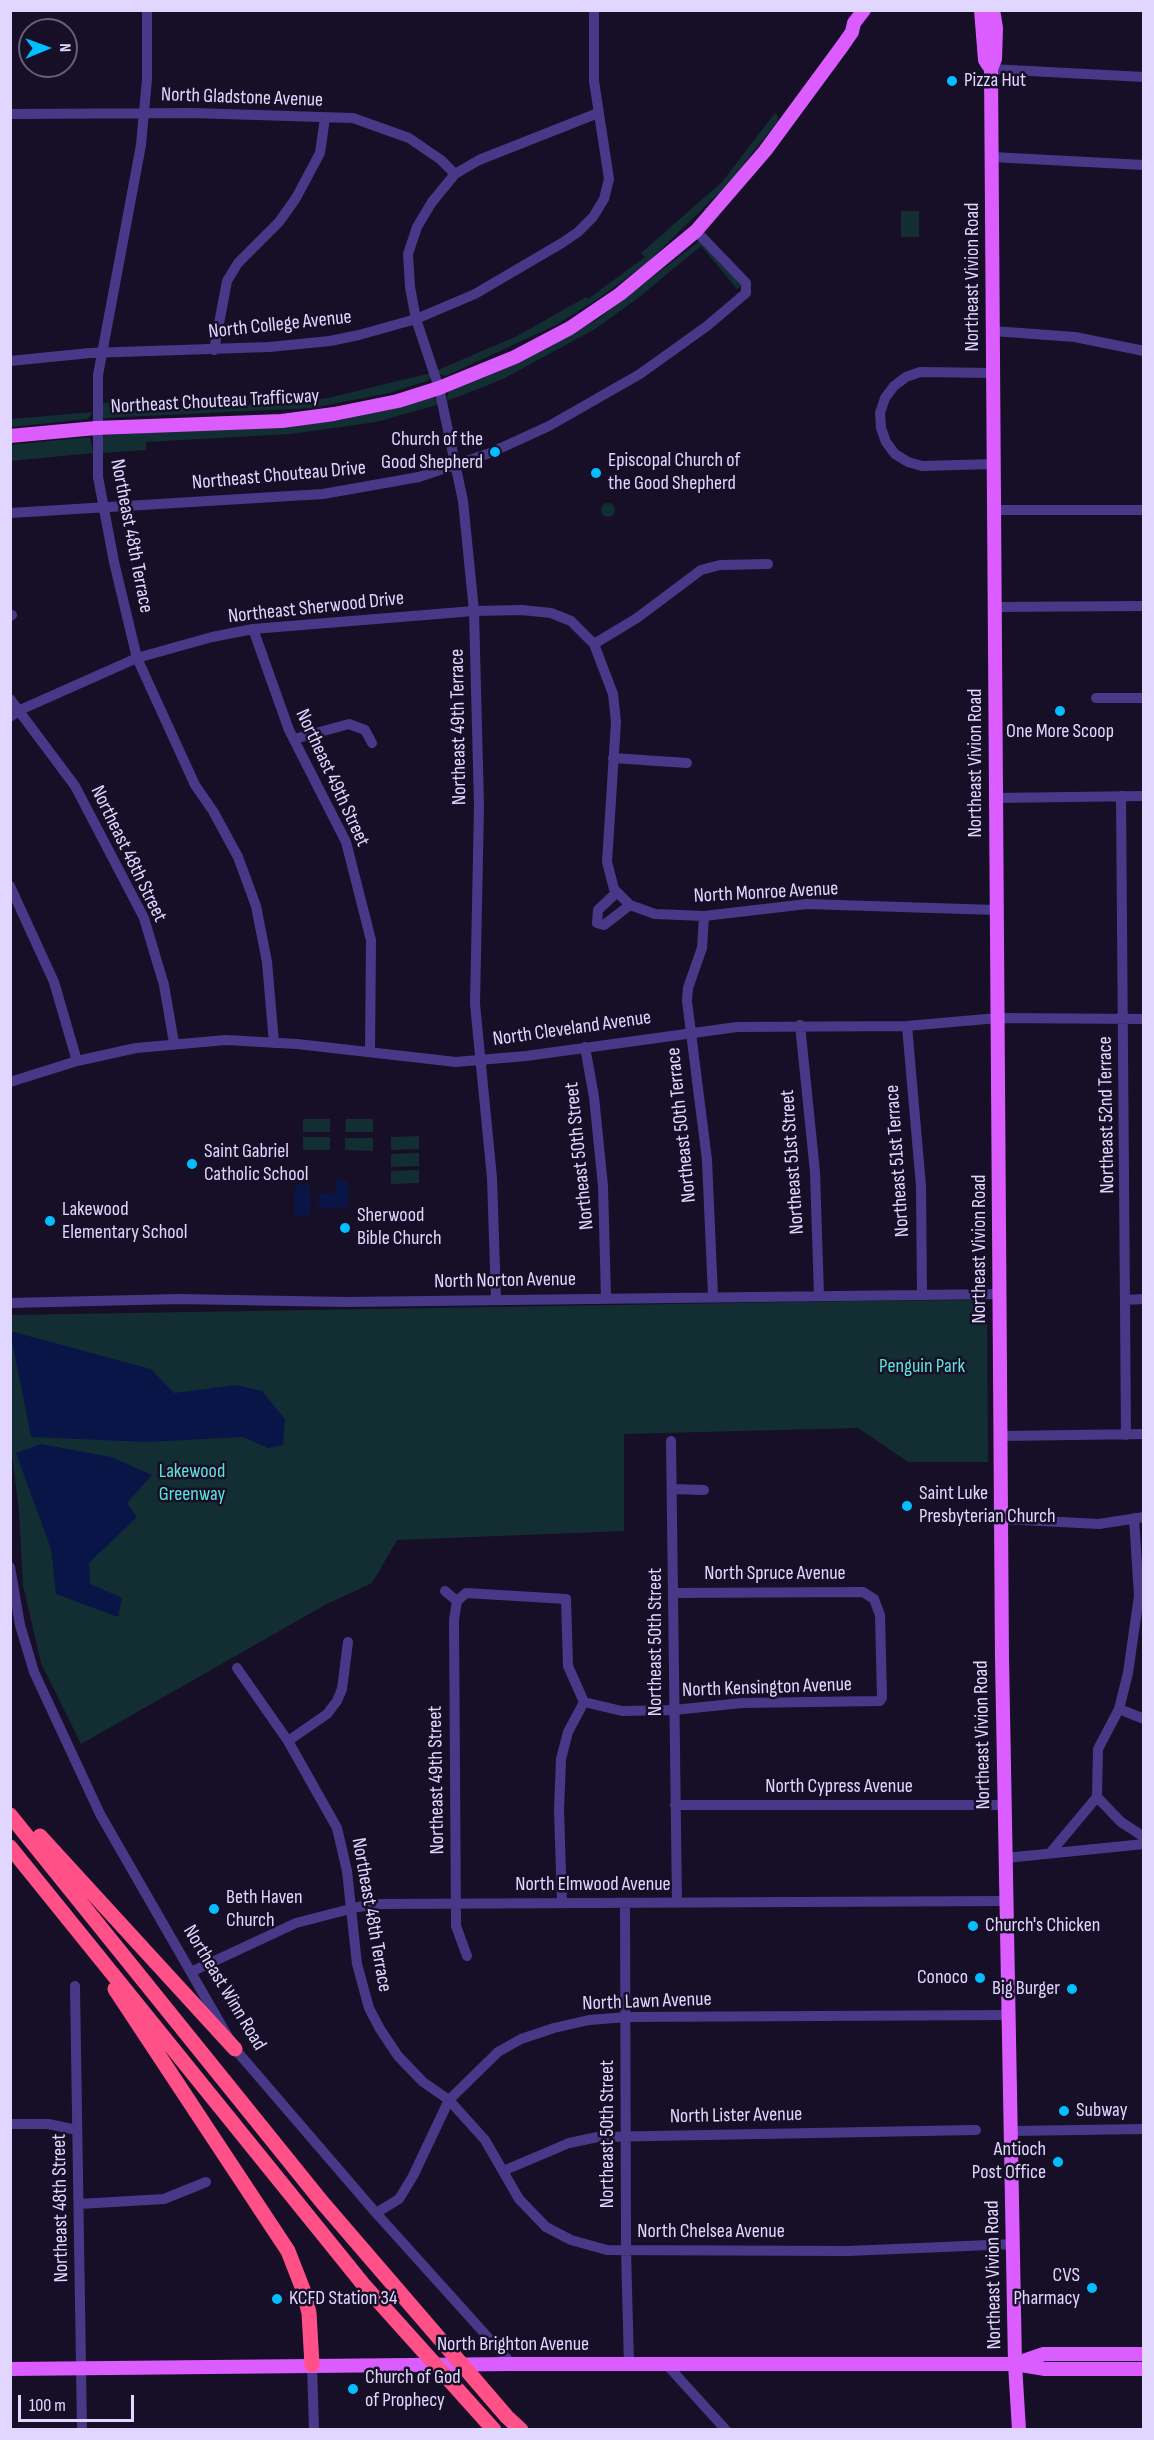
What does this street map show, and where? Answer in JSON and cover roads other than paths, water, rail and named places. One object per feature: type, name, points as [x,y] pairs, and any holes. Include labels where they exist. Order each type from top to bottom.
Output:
[{"type":"highway","points":[[10,1804],[235,2049]]},
{"type":"highway","points":[[10,1815],[322,2202],[507,2417],[521,2430]]},
{"type":"highway","points":[[10,1847],[207,2088],[363,2284],[494,2430]]},
{"type":"highway","points":[[80,1933],[288,2251],[304,2292],[309,2313],[312,2365]]},
{"type":"main road","name":"Northeast Chouteau Trafficway","points":[[10,436],[96,428],[282,421],[368,407],[439,388],[515,357],[570,328],[649,273],[696,231],[747,174],[852,32],[854,23],[864,10]]},
{"type":"main road","name":"Northeast Chouteau Trafficway","points":[[852,32],[860,28],[875,10]]},
{"type":"main road","name":"Northeast Vivion Road","points":[[981,10],[985,60],[991,69]]},
{"type":"main road","name":"Northeast Vivion Road","points":[[993,10],[995,59],[991,69],[995,798],[1003,1805],[1010,2015],[1015,2364],[1019,2430]]},
{"type":"main road","name":"North Brighton Avenue","points":[[1015,2364],[1043,2354],[1143,2354]]},
{"type":"main road","name":"North Brighton Avenue","points":[[10,2369],[493,2364],[1015,2364],[1045,2369],[1143,2369]]},
{"type":"street","name":"Northeast 48th Terrace","points":[[147,10],[145,113],[105,352],[98,375],[96,428],[98,477],[114,562],[137,658],[195,785],[226,834],[248,881],[256,906],[267,962],[274,1043]]},
{"type":"street","points":[[455,174],[480,160],[598,113],[594,81],[594,10]]},
{"type":"street","points":[[991,69],[1143,77]]},
{"type":"street","name":"North Gladstone Avenue","points":[[10,114],[145,113],[353,118],[391,129],[426,148],[455,174]]},
{"type":"street","name":"North College Avenue","points":[[10,361],[105,352],[214,350],[330,341],[416,319],[475,294],[578,232],[593,218],[604,199],[609,179],[608,158],[598,113]]},
{"type":"street","points":[[214,350],[227,281],[238,263],[279,222],[296,198],[320,153],[325,118]]},
{"type":"street","points":[[992,157],[1143,165]]},
{"type":"street","name":"Northeast 49th Terrace","points":[[455,174],[432,202],[417,226],[408,254],[410,287],[416,319],[439,388],[463,501],[474,611],[479,806],[475,1004],[492,1178],[496,1299]]},
{"type":"street","name":"Northeast Chouteau Drive","points":[[10,513],[323,494],[398,482],[520,440],[616,388],[699,332],[746,293],[748,288],[696,231]]},
{"type":"street","points":[[993,330],[1075,336],[1143,351]]},
{"type":"street","points":[[993,373],[920,372],[906,377],[894,386],[885,398],[880,413],[881,428],[886,442],[895,454],[908,462],[922,466],[994,464]]},
{"type":"street","points":[[994,510],[1143,510]]},
{"type":"street","points":[[630,905],[604,925],[597,923],[598,910],[617,892],[609,879],[607,862],[616,722],[611,684],[594,644],[637,618],[701,570],[720,565],[768,564]]},
{"type":"street","points":[[995,607],[1143,606]]},
{"type":"street","name":"Northeast Sherwood Drive","points":[[10,717],[20,710],[137,658],[212,637],[253,629],[474,611],[533,610],[566,618],[594,644]]},
{"type":"street","name":"Northeast 49th Street","points":[[253,629],[280,710],[346,842],[371,940],[370,1051]]},
{"type":"street","points":[[1096,698],[1143,698]]},
{"type":"street","name":"Northeast 48th Street","points":[[10,699],[75,786],[144,918],[164,985],[174,1043]]},
{"type":"street","points":[[294,739],[349,724],[365,730],[372,743]]},
{"type":"street","points":[[613,758],[687,763]]},
{"type":"street","name":"Northeast 52nd Terrace","points":[[1121,796],[1126,1435]]},
{"type":"street","points":[[995,798],[1143,796]]},
{"type":"street","points":[[10,886],[50,971],[77,1061]]},
{"type":"street","name":"North Monroe Avenue","points":[[617,892],[630,905],[655,914],[704,916],[807,904],[996,910]]},
{"type":"street","name":"Northeast 50th Terrace","points":[[704,916],[702,948],[687,1001],[707,1160],[712,1296]]},
{"type":"street","name":"North Cleveland Avenue","points":[[10,1082],[77,1061],[136,1048],[226,1040],[370,1051],[456,1062],[585,1047],[690,1031],[800,1025],[907,1026],[998,1018],[1143,1019]]},
{"type":"street","name":"Northeast 51st Street","points":[[800,1025],[814,1172],[819,1296]]},
{"type":"street","name":"Northeast 51st Terrace","points":[[907,1026],[921,1186],[922,1295]]},
{"type":"street","name":"Northeast 50th Street","points":[[585,1047],[594,1097],[603,1175],[606,1298]]},
{"type":"street","name":"North Norton Avenue","points":[[10,1303],[179,1299],[346,1302],[999,1294]]},
{"type":"street","points":[[1125,1300],[1143,1299]]},
{"type":"street","points":[[1001,1436],[1143,1434]]},
{"type":"street","name":"Northeast 50th Street","points":[[671,1441],[675,1593],[677,1902]]},
{"type":"street","points":[[673,1490],[704,1490]]},
{"type":"street","points":[[1002,1519],[1099,1524],[1138,1518],[1137,1624],[1119,1709],[1098,1749],[1096,1797],[1052,1852]]},
{"type":"street","name":"Northeast Winn Road","points":[[10,1567],[20,1625],[34,1672],[100,1814],[193,1971],[235,2049],[376,2213],[512,2364]]},
{"type":"street","points":[[445,1591],[457,1601],[466,1593],[566,1599],[568,1666],[584,1702],[568,1732],[561,1759],[559,1810],[562,1903]]},
{"type":"street","name":"North Spruce Avenue","points":[[675,1593],[863,1592],[874,1599],[880,1615],[883,1704]]},
{"type":"street","name":"Northeast 49th Street","points":[[457,1601],[454,1620],[456,1926],[467,1956]]},
{"type":"street","points":[[288,1741],[327,1713],[337,1701],[342,1689],[348,1642]]},
{"type":"street","name":"Northeast 48th Terrace","points":[[237,1668],[288,1741],[337,1828],[347,1870],[357,1964],[369,2008],[398,2056],[423,2082],[449,2100],[468,2122]]},
{"type":"street","name":"North Kensington Avenue","points":[[584,1702],[612,1710],[674,1710],[742,1703],[883,1704]]},
{"type":"street","points":[[1119,1709],[1143,1719]]},
{"type":"street","points":[[1096,1797],[1121,1822],[1143,1837]]},
{"type":"street","name":"North Cypress Avenue","points":[[675,1805],[1003,1805]]},
{"type":"street","points":[[1006,1857],[1143,1844]]},
{"type":"street","name":"North Elmwood Avenue","points":[[193,1971],[296,1923],[380,1904],[1007,1901]]},
{"type":"street","name":"Northeast 50th Street","points":[[625,1903],[626,2250],[629,2365]]},
{"type":"street","name":"Northeast 48th Street","points":[[75,1986],[82,2430]]},
{"type":"street","name":"North Lawn Avenue","points":[[376,2213],[399,2199],[413,2176],[449,2100],[490,2059],[521,2039],[571,2024],[627,2017],[1010,2015]]},
{"type":"street","name":"North Chelsea Avenue","points":[[468,2122],[492,2150],[519,2199],[546,2227],[584,2245],[626,2250],[848,2251],[1013,2244]]},
{"type":"street","points":[[10,2124],[48,2124],[77,2130]]},
{"type":"street","points":[[1012,2131],[1143,2129]]},
{"type":"street","name":"North Lister Avenue","points":[[503,2171],[569,2143],[598,2137],[976,2130]]},
{"type":"street","points":[[79,2204],[164,2199],[206,2182]]},
{"type":"street","points":[[312,2365],[314,2430]]},
{"type":"street","points":[[668,2365],[726,2430]]},
{"type":"place","name":"Pizza Hut","points":[[952,81]]},
{"type":"place","name":"Church of the Good Shepherd","points":[[495,452]]},
{"type":"place","name":"Episcopal Church of the Good Shepherd","points":[[596,473]]},
{"type":"place","name":"One More Scoop","points":[[1060,711]]},
{"type":"place","name":"Saint Gabriel Catholic School","points":[[192,1164]]},
{"type":"place","name":"Lakewood Elementary School","points":[[50,1221]]},
{"type":"place","name":"Sherwood Bible Church","points":[[345,1228]]},
{"type":"place","name":"Saint Luke Presbyterian Church","points":[[907,1506]]},
{"type":"place","name":"Beth Haven Church","points":[[214,1909]]},
{"type":"place","name":"Church's Chicken","points":[[973,1926]]},
{"type":"place","name":"Conoco","points":[[980,1978]]},
{"type":"place","name":"Big Burger","points":[[1072,1989]]},
{"type":"place","name":"Subway","points":[[1064,2111]]},
{"type":"place","name":"Antioch Post Office","points":[[1058,2162]]},
{"type":"place","name":"CVS Pharmacy","points":[[1092,2288]]},
{"type":"place","name":"KCFD Station 34","points":[[277,2299]]},
{"type":"place","name":"Church of God of Prophecy","points":[[353,2389]]},
{"type":"park label","name":"Penguin Park","points":[[922,1367]]},
{"type":"park label","name":"Lakewood Greenway","points":[[192,1484]]}]
